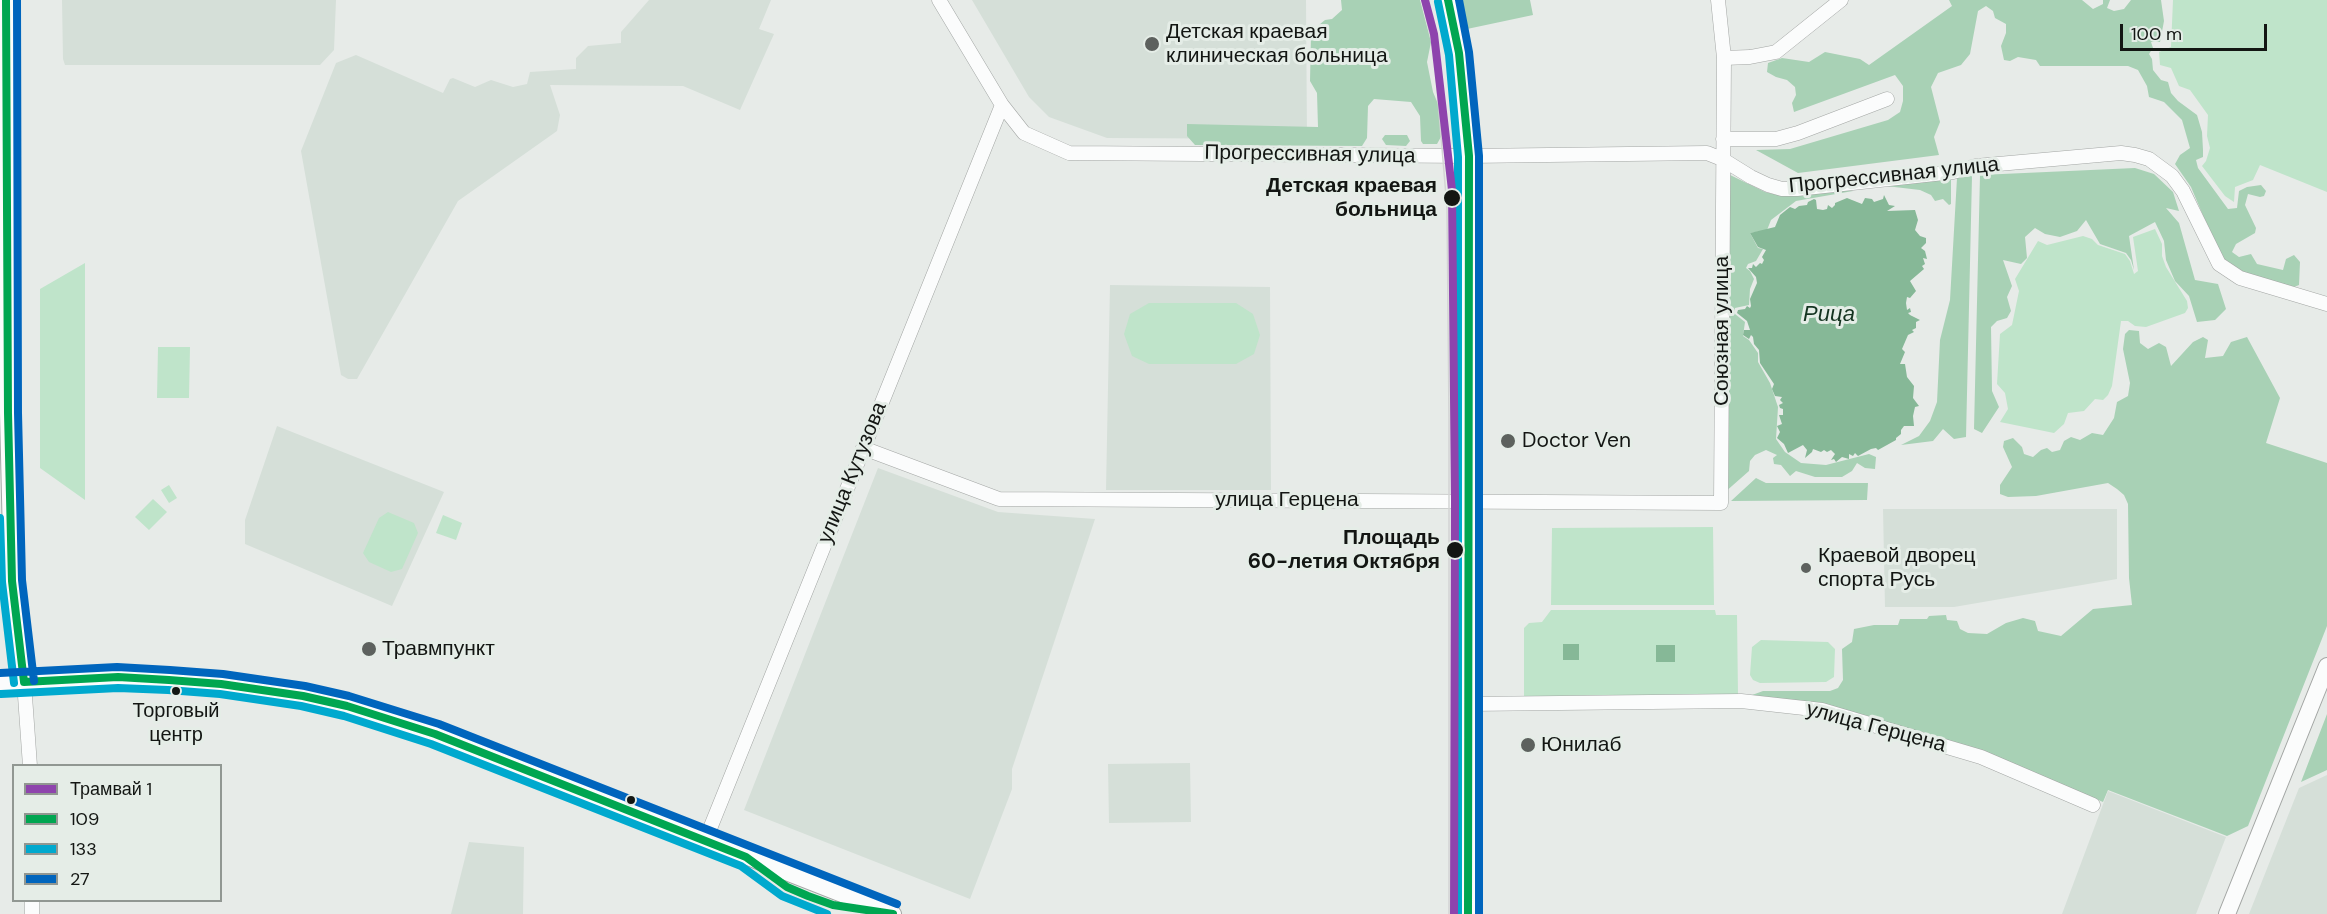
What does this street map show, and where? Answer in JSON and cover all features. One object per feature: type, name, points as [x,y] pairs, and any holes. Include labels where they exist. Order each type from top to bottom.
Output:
[{"type":"main road","points":[[6,0],[3,23],[10,501],[14,608],[24,682]]},
{"type":"main road","points":[[1448,0],[1459,53],[1469,156],[1468,914]]},
{"type":"main road","points":[[2227,914],[2327,666]]},
{"type":"main road","points":[[0,684],[118,677],[169,680],[221,684],[303,696],[347,706],[435,734],[893,914]]},
{"type":"street","name":"Прогрессивная улица","points":[[939,0],[1002,105],[1024,133],[1068,153],[1469,156],[1707,153],[1722,159],[1751,177],[1782,189],[1953,172],[1976,166],[2121,153],[2149,159],[2172,176],[2183,191],[2219,264],[2240,278],[2327,304]]},
{"type":"street","name":"Союзная улица","points":[[1718,0],[1724,58],[1721,503]]},
{"type":"street","points":[[1724,58],[1750,57],[1776,52],[1841,0]]},
{"type":"street","points":[[1723,140],[1776,139],[1798,134],[1887,99]]},
{"type":"street","name":"улица Кутузова","points":[[705,841],[1002,105]]},
{"type":"street","name":"улица Герцена","points":[[863,448],[999,499],[1721,503]]},
{"type":"street","points":[[24,682],[30,764]]},
{"type":"street","name":"улица Герцена","points":[[1469,704],[1741,701],[1822,710],[1981,757],[2092,805]]},
{"type":"shaded area","points":[[62,0],[336,0],[334,50],[320,65],[65,65]]},
{"type":"shaded area","points":[[649,0],[771,0],[759,29],[774,34],[740,110],[683,86],[550,85],[560,115],[557,131],[458,201],[357,379],[348,379],[341,375],[301,151],[336,63],[356,55],[443,93],[450,79],[453,78],[475,87],[491,80],[513,87],[527,84],[530,72],[576,69],[576,58],[588,46],[621,43],[621,32]]},
{"type":"shaded area","name":"Детская краевая клиническая больница","points":[[972,0],[1306,0],[1307,139],[1107,138],[1049,117],[1029,97]]},
{"type":"shaded area","points":[[1341,0],[1420,0],[1431,42],[1427,62],[1438,104],[1442,135],[1437,144],[1423,144],[1421,141],[1420,116],[1411,102],[1374,99],[1368,106],[1367,138],[1362,146],[1195,145],[1187,136],[1187,124],[1318,127],[1317,93],[1310,81],[1311,35],[1314,29],[1325,20],[1332,19],[1342,10]]},
{"type":"shaded area","points":[[1461,0],[1530,0],[1533,15],[1467,29]]},
{"type":"shaded area","points":[[1949,0],[2082,0],[2093,9],[2103,4],[2103,0],[2110,0],[2107,8],[2114,11],[2124,9],[2131,0],[2161,0],[2164,21],[2160,42],[2151,42],[2153,48],[2149,54],[2153,70],[2161,80],[2168,82],[2171,93],[2197,115],[2202,132],[2203,150],[2203,157],[2196,160],[2198,168],[2228,209],[2237,208],[2239,191],[2247,187],[2261,185],[2266,191],[2264,196],[2260,197],[2248,194],[2245,205],[2256,228],[2255,233],[2236,244],[2232,252],[2239,257],[2251,254],[2257,264],[2283,270],[2286,259],[2294,255],[2300,262],[2299,285],[2294,287],[2239,272],[2226,262],[2216,246],[2191,187],[2175,164],[2180,155],[2190,148],[2182,120],[2164,102],[2149,97],[2147,86],[2138,70],[2128,66],[2040,66],[2036,60],[2018,57],[2010,61],[2004,60],[2001,46],[2006,33],[2006,24],[1995,18],[1993,11],[1986,6],[1978,11],[1970,54],[1961,65],[1938,73],[1931,87],[1940,122],[1934,137],[1939,155],[1798,173],[1756,150],[1790,149],[1888,120],[1900,112],[1903,101],[1903,86],[1895,75],[1794,112],[1792,103],[1796,95],[1795,87],[1787,80],[1767,72],[1768,63],[1782,58],[1809,62],[1825,52],[1860,59],[1869,65],[1952,6]]},
{"type":"shaded area","points":[[2173,0],[2327,0],[2327,192],[2260,165],[2253,180],[2235,187],[2234,202],[2225,196],[2202,166],[2210,148],[2207,136],[2208,115],[2190,90],[2179,86],[2171,68],[2160,65],[2159,52],[2171,47]]},
{"type":"shaded area","points":[[1385,135],[1407,135],[1410,141],[1406,146],[1386,145],[1382,139]]},
{"type":"shaded area","points":[[2135,168],[2154,174],[2173,192],[2179,211],[2166,208],[2179,223],[2195,280],[2218,284],[2226,309],[2215,320],[2197,322],[2189,296],[2175,281],[2166,260],[2164,241],[2155,222],[2129,236],[2134,270],[2126,253],[2100,244],[2086,220],[2077,231],[2060,237],[2045,234],[2035,228],[2025,237],[2027,258],[2021,264],[2003,260],[2012,286],[2007,297],[2011,311],[2007,318],[1997,321],[1991,327],[1992,391],[1999,407],[1982,433],[1974,429],[1980,175]]},
{"type":"shaded area","points":[[1728,174],[1765,192],[1778,195],[1847,189],[1853,191],[1796,201],[1771,220],[1767,230],[1750,233],[1758,248],[1763,249],[1756,261],[1748,264],[1746,268],[1754,279],[1750,289],[1749,305],[1735,308],[1735,314],[1745,322],[1743,336],[1749,340],[1758,353],[1758,362],[1770,383],[1778,407],[1776,439],[1785,452],[1801,463],[1826,465],[1869,454],[1876,457],[1875,469],[1865,468],[1857,463],[1852,471],[1842,477],[1815,477],[1796,471],[1790,476],[1781,465],[1774,464],[1773,458],[1777,455],[1766,450],[1755,455],[1750,461],[1749,471],[1724,493]]},
{"type":"shaded area","points":[[1972,176],[1966,437],[1954,439],[1943,429],[1933,441],[1901,445],[1919,436],[1930,421],[1937,402],[1940,340],[1950,300],[1957,178]]},
{"type":"shaded area","points":[[1951,178],[1951,204],[1949,205],[1943,199],[1935,201],[1931,195],[1920,190],[1886,186]]},
{"type":"shaded area","points":[[2155,229],[2162,244],[2162,256],[2166,267],[2187,301],[2188,308],[2185,313],[2146,327],[2121,321],[2112,386],[2108,395],[2103,400],[2095,399],[2084,411],[2068,413],[2064,424],[2054,433],[2000,422],[2008,409],[2005,393],[1997,384],[2000,334],[2012,325],[2019,291],[2015,279],[2038,241],[2047,245],[2083,236],[2092,239],[2098,245],[2125,254],[2134,274],[2138,271],[2133,237]]},
{"type":"shaded area","points":[[85,263],[85,500],[40,468],[40,289]]},
{"type":"shaded area","points":[[1110,285],[1270,287],[1271,490],[1106,490]]},
{"type":"shaded area","points":[[1149,303],[1236,303],[1253,314],[1260,335],[1254,354],[1236,364],[1149,364],[1132,356],[1124,334],[1130,314]]},
{"type":"shaded area","points":[[2129,330],[2139,331],[2140,343],[2148,349],[2159,343],[2166,347],[2171,366],[2193,342],[2203,337],[2208,340],[2205,358],[2223,356],[2231,342],[2247,337],[2280,398],[2266,443],[2327,463],[2327,626],[2248,826],[2227,836],[2108,790],[2103,802],[1986,752],[1844,710],[1744,698],[1763,691],[1830,691],[1838,688],[1843,680],[1842,649],[1852,642],[1854,629],[1874,625],[1898,625],[1900,619],[1927,619],[1929,616],[1946,615],[1947,620],[1957,621],[1960,629],[1968,633],[1987,634],[2006,623],[2023,618],[2035,621],[2038,631],[2061,636],[2093,609],[2132,605],[2129,578],[2128,504],[2124,495],[2117,489],[2108,483],[2036,496],[2008,497],[2000,494],[2000,485],[2012,467],[2003,447],[2004,441],[2013,438],[2022,447],[2024,454],[2033,457],[2047,448],[2052,452],[2060,450],[2064,441],[2071,437],[2080,440],[2092,433],[2103,435],[2114,418],[2117,402],[2128,396],[2130,383],[2123,349],[2125,334]]},
{"type":"shaded area","points":[[158,347],[190,347],[189,398],[157,398]]},
{"type":"shaded area","points":[[277,426],[444,492],[392,606],[245,544],[245,520]]},
{"type":"shaded area","points":[[878,468],[998,512],[1095,519],[1012,769],[1012,789],[970,899],[744,810]]},
{"type":"shaded area","points":[[1756,478],[1766,483],[1868,483],[1867,500],[1731,501]]},
{"type":"shaded area","points":[[169,485],[177,498],[169,503],[161,490]]},
{"type":"shaded area","points":[[153,499],[167,512],[149,530],[135,517]]},
{"type":"shaded area","points":[[1883,509],[2117,509],[2117,579],[1954,607],[1885,607]]},
{"type":"shaded area","points":[[388,512],[414,523],[418,533],[402,569],[391,572],[369,562],[363,553],[379,518]]},
{"type":"shaded area","points":[[443,515],[462,523],[456,540],[436,533]]},
{"type":"shaded area","points":[[1713,527],[1714,605],[1551,605],[1552,528]]},
{"type":"shaded area","points":[[1551,610],[1715,610],[1716,615],[1737,615],[1738,695],[1524,697],[1524,628],[1529,623],[1542,622]]},
{"type":"shaded area","points":[[1761,640],[1828,642],[1835,649],[1834,677],[1826,682],[1760,683],[1753,680],[1750,675],[1752,647]]},
{"type":"shaded area","points":[[2327,714],[2327,770],[2301,782]]},
{"type":"shaded area","points":[[1190,763],[1191,822],[1109,823],[1108,764]]},
{"type":"shaded area","points":[[2327,775],[2327,914],[2249,914],[2299,788]]},
{"type":"shaded area","points":[[2108,791],[2226,837],[2196,914],[2062,914]]},
{"type":"shaded area","points":[[469,842],[524,847],[523,914],[451,914]]},
{"type":"water","name":"Рица","points":[[1884,195],[1889,205],[1895,206],[1887,211],[1915,210],[1918,220],[1915,230],[1920,236],[1926,238],[1926,243],[1921,248],[1925,251],[1927,259],[1923,258],[1924,269],[1910,281],[1916,291],[1910,298],[1907,297],[1906,303],[1907,310],[1910,308],[1911,312],[1908,313],[1920,320],[1916,322],[1916,328],[1912,330],[1914,332],[1908,335],[1902,349],[1905,352],[1900,364],[1905,364],[1907,377],[1914,386],[1913,398],[1919,406],[1915,407],[1914,426],[1904,426],[1896,440],[1878,450],[1871,449],[1858,456],[1855,453],[1853,456],[1849,454],[1849,459],[1842,457],[1836,462],[1834,459],[1831,460],[1835,454],[1831,450],[1821,452],[1813,449],[1805,458],[1807,450],[1803,445],[1788,453],[1784,444],[1777,438],[1780,432],[1777,426],[1782,424],[1779,415],[1783,415],[1783,409],[1779,405],[1783,403],[1780,400],[1782,397],[1775,396],[1772,389],[1774,384],[1760,363],[1759,350],[1754,344],[1753,337],[1751,335],[1749,339],[1743,335],[1744,330],[1750,330],[1747,321],[1737,313],[1738,310],[1751,306],[1750,299],[1757,283],[1756,277],[1748,268],[1752,268],[1753,264],[1756,267],[1762,264],[1764,260],[1762,257],[1766,250],[1758,247],[1750,233],[1775,227],[1780,215],[1790,207],[1795,209],[1807,205],[1814,199],[1817,209],[1823,210],[1827,209],[1828,205],[1832,208],[1835,203],[1847,198],[1862,204],[1865,198],[1872,199],[1874,202],[1883,199]]},
{"type":"water","points":[[1563,644],[1579,644],[1579,660],[1563,660]]},
{"type":"water","points":[[1656,645],[1675,645],[1675,662],[1656,662]]},
{"type":"tram line","points":[[1422,0],[1434,52],[1447,208],[1449,914]]},
{"type":"tram line","name":"1","points":[[1425,0],[1434,34],[1452,190],[1455,501],[1454,914]]},
{"type":"transit line","name":"109","points":[[6,0],[8,413],[12,581],[24,682]]},
{"type":"transit line","name":"27","points":[[17,0],[18,413],[22,580],[34,681]]},
{"type":"transit line","name":"109","points":[[1448,0],[1459,53],[1469,156],[1468,914]]},
{"type":"transit line","name":"27","points":[[1459,0],[1469,52],[1479,156],[1479,914]]},
{"type":"transit line","name":"133","points":[[1438,2],[1449,55],[1458,157],[1458,914]]},
{"type":"transit line","name":"133","points":[[0,518],[2,582],[14,683]]},
{"type":"transit line","name":"27","points":[[0,673],[117,667],[170,670],[223,674],[305,686],[349,696],[439,724],[897,904]]},
{"type":"transit line","name":"109","points":[[24,682],[118,677],[169,680],[221,684],[303,696],[347,706],[435,734],[746,857],[787,887],[808,896],[833,905],[893,914]]},
{"type":"transit line","name":"133","points":[[1,694],[118,688],[168,690],[220,694],[301,706],[344,716],[431,744],[741,866],[782,896],[827,914]]},
{"type":"place","name":"Детская краевая клиническая больница","points":[[1152,44]]},
{"type":"place","name":"Детская краевая больница","points":[[1452,198]]},
{"type":"place","name":"Doctor Ven","points":[[1508,441]]},
{"type":"place","name":"Площадь 60-летия Октября","points":[[1455,550]]},
{"type":"place","name":"Краевой дворец спорта Русь","points":[[1806,568]]},
{"type":"place","name":"Травмпункт","points":[[369,649]]},
{"type":"place","name":"Торговый центр","points":[[176,691]]},
{"type":"place","name":"Юнилаб","points":[[1528,745]]}]
